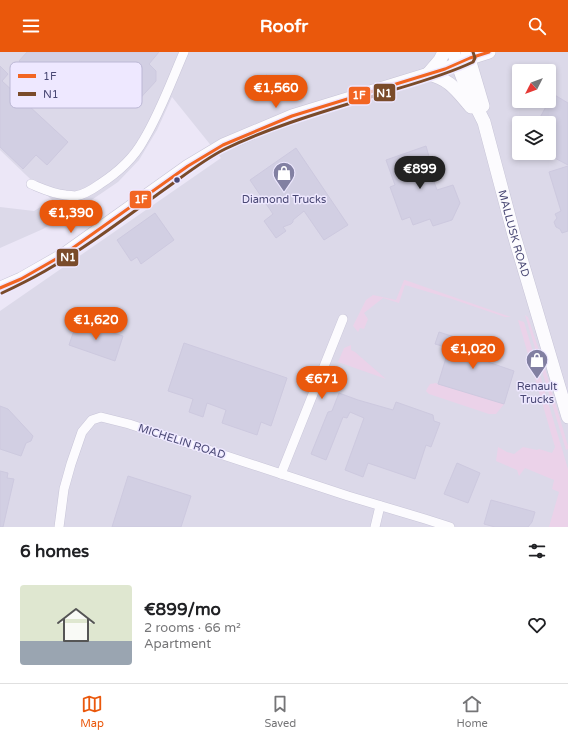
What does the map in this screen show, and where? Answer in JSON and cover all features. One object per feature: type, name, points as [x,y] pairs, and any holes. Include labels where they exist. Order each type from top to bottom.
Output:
[{"type":"main road","points":[[428,74],[440,60],[444,52]]},
{"type":"main road","points":[[0,288],[21,279],[63,255],[188,166],[223,145],[292,116],[445,69],[462,56],[489,52]]},
{"type":"main road","name":"MALLUSK ROAD","points":[[462,56],[465,84],[484,122],[514,235],[568,417]]},
{"type":"main road","points":[[428,74],[437,76],[452,85],[484,122]]},
{"type":"street","points":[[31,184],[56,194],[75,196],[91,190],[122,168],[133,156],[146,137],[184,52]]},
{"type":"street","points":[[281,474],[343,319]]},
{"type":"street","name":"MICHELIN ROAD","points":[[59,527],[64,489],[70,464],[82,432],[92,420],[102,417],[129,424],[348,496],[450,527]]},
{"type":"street","points":[[375,527],[380,506]]},
{"type":"shaded area","points":[[0,52],[568,52],[568,527],[0,527],[0,311],[221,158],[172,97],[157,130],[139,160],[118,182],[43,229],[0,248],[0,207],[34,211],[52,200],[0,150]]},
{"type":"shaded area","points":[[404,280],[511,317],[505,317],[405,285],[399,303],[383,298],[364,313],[368,319],[364,329],[360,328],[358,332],[353,326],[366,300],[373,295],[396,300]]},
{"type":"shaded area","points":[[525,315],[528,317],[547,375],[568,446],[568,449],[566,450]]},
{"type":"shaded area","points":[[518,320],[524,322],[568,469],[568,527],[549,527],[559,492],[552,489],[554,480],[525,468],[519,476],[517,470],[496,461],[498,447],[514,454],[523,447],[537,450],[539,449],[552,453],[555,447]]},
{"type":"shaded area","points":[[351,345],[351,350],[386,379],[338,362],[344,348]]},
{"type":"shaded area","points":[[436,383],[505,403],[496,414],[489,414],[429,394],[426,391],[428,387],[430,384]]},
{"type":"building","points":[[27,52],[159,52],[149,64],[156,71],[156,81],[142,96],[142,62],[19,61]]},
{"type":"building","points":[[0,66],[8,74],[2,81],[10,88],[10,108],[31,108],[68,142],[47,165],[36,155],[23,169],[0,147]]},
{"type":"building","points":[[267,75],[275,95],[262,99],[255,80]]},
{"type":"building","points":[[556,96],[568,103],[568,165],[556,159],[556,116],[541,116],[545,108],[556,108]]},
{"type":"building","points":[[426,146],[430,160],[427,162],[437,190],[453,185],[460,203],[452,220],[433,226],[430,219],[413,225],[410,217],[402,220],[390,187],[395,185],[386,160]]},
{"type":"building","name":"Diamond Trucks","points":[[296,148],[348,225],[324,240],[304,211],[293,220],[291,224],[283,227],[286,231],[276,238],[264,221],[273,214],[250,180]]},
{"type":"building","points":[[568,166],[568,231],[562,233],[560,229],[556,227],[554,222],[557,218],[555,214],[561,211],[549,172]]},
{"type":"building","points":[[155,213],[174,240],[141,264],[137,257],[131,261],[117,240]]},
{"type":"building","points":[[77,322],[123,336],[115,361],[69,345]]},
{"type":"building","points":[[439,332],[492,349],[488,362],[514,371],[504,404],[438,384],[449,348],[435,344]]},
{"type":"building","points":[[184,343],[287,378],[271,426],[261,422],[257,435],[222,423],[226,410],[207,403],[203,417],[189,412],[193,399],[168,391]]},
{"type":"building","points":[[339,393],[393,410],[396,402],[433,415],[434,421],[440,423],[431,447],[426,445],[415,479],[368,463],[363,477],[345,470],[364,418],[350,412],[347,418],[343,417],[326,460],[311,454],[328,412],[332,411]]},
{"type":"building","points":[[0,406],[8,409],[33,436],[31,441],[26,443],[21,456],[0,449]]},
{"type":"building","points":[[457,463],[480,473],[468,503],[444,494]]},
{"type":"building","points":[[0,471],[8,473],[7,478],[14,479],[3,527],[0,527]]},
{"type":"building","points":[[128,476],[191,496],[181,527],[112,527]]},
{"type":"building","points":[[491,500],[535,512],[532,522],[528,527],[495,527],[484,524]]},
{"type":"transit line","name":"N1","points":[[2,293],[40,274],[74,253],[199,165],[225,149],[266,131],[424,81],[454,70],[473,62],[475,58],[473,52]]},
{"type":"transit line","name":"1F","points":[[0,288],[21,279],[63,255],[188,166],[223,145],[292,116],[445,69],[470,58],[489,52]]},
{"type":"place","name":"Diamond Trucks","points":[[284,192]]},
{"type":"place","name":"Renault Trucks","points":[[537,380]]}]
